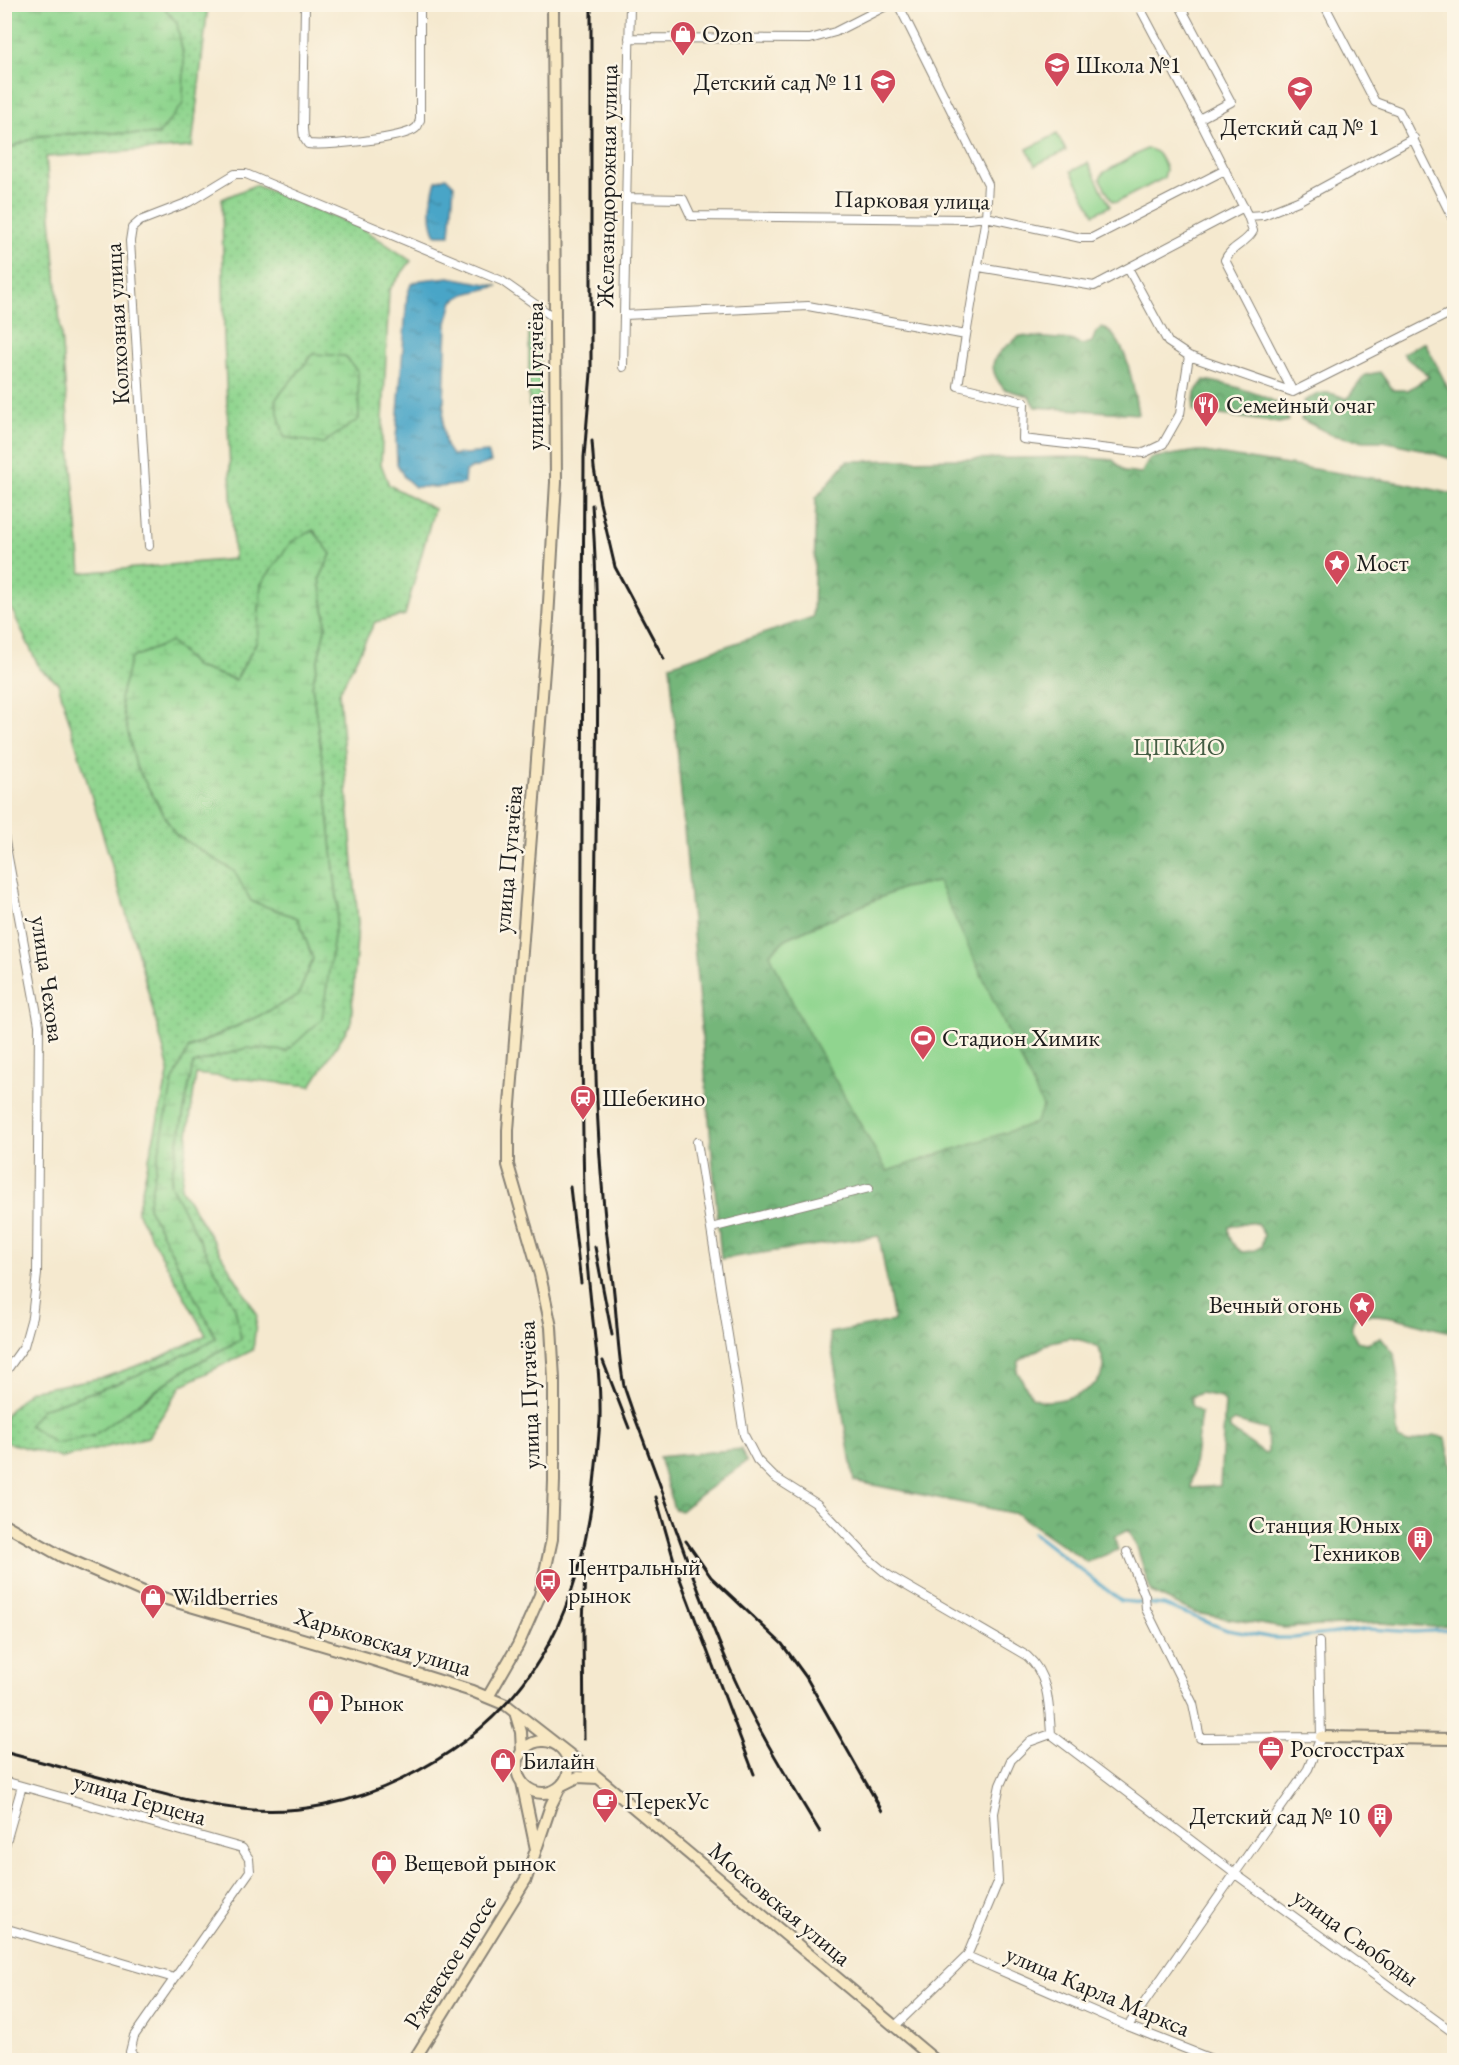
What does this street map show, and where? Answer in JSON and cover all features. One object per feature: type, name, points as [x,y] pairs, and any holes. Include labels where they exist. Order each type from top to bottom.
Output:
[{"type":"street","points":[[305,4],[303,129],[304,138],[308,144],[317,145],[371,140],[417,128],[420,120],[420,4]]},
{"type":"street","name":"улица Пугачёва","points":[[488,1697],[518,1645],[540,1595],[552,1539],[554,1379],[551,1327],[540,1275],[508,1165],[508,1130],[548,619],[556,482],[553,4]]},
{"type":"street","name":"Железнодорожная улица","points":[[623,367],[630,4]]},
{"type":"street","points":[[629,38],[810,39],[835,32],[890,4]]},
{"type":"street","points":[[898,4],[988,184],[979,267],[958,386],[1024,402],[1023,439],[1143,453],[1163,444],[1180,414],[1189,356]]},
{"type":"street","points":[[1138,4],[1248,216],[1253,231],[1249,239],[1228,252],[1225,260],[1293,392]]},
{"type":"street","points":[[1179,4],[1231,102],[1199,119]]},
{"type":"street","points":[[1324,4],[1375,102],[1399,111],[1455,221]]},
{"type":"street","points":[[1248,216],[1263,215],[1298,201],[1414,138]]},
{"type":"street","name":"Парковая улица","points":[[626,198],[683,199],[692,216],[969,219],[986,217],[1081,238],[1092,238],[1225,171]]},
{"type":"street","name":"Колхозная улица","points":[[149,546],[130,242],[132,228],[140,221],[189,202],[235,174],[246,174],[502,280],[556,319]]},
{"type":"street","points":[[979,267],[1094,286],[1244,207]]},
{"type":"street","points":[[1128,268],[1168,342],[1189,356],[1293,392],[1455,311]]},
{"type":"street","points":[[625,315],[808,306],[966,334]]},
{"type":"street","name":"улица Чехова","points":[[4,836],[39,1025],[38,1274],[32,1317],[24,1346],[4,1374]]},
{"type":"street","points":[[697,1142],[744,1435],[757,1460],[774,1477],[817,1504],[888,1575],[1027,1656],[1037,1664],[1042,1672],[1050,1709],[1051,1734],[1029,1742],[1011,1760],[1000,1785],[994,1813],[998,1882],[967,1956],[894,2027]]},
{"type":"street","points":[[711,1228],[869,1188]]},
{"type":"street","name":"Харьковская улица","points":[[4,1524],[61,1556],[146,1593],[367,1658],[488,1697],[506,1705],[559,1746]]},
{"type":"street","points":[[1127,1552],[1145,1596],[1146,1609],[1193,1704],[1200,1738],[1455,1739]]},
{"type":"street","points":[[1128,2026],[1308,1768],[1320,1737],[1319,1642]]},
{"type":"street","points":[[515,1712],[521,1732],[522,1752],[517,1767],[536,1852]]},
{"type":"street","name":"улица Свободы","points":[[1051,1734],[1234,1873],[1455,2033]]},
{"type":"street","points":[[522,1752],[540,1741],[559,1746],[567,1756],[569,1768],[561,1786]]},
{"type":"street","name":"Московская улица","points":[[559,1746],[935,2061]]},
{"type":"street","points":[[522,1782],[532,1791],[539,1793],[554,1791],[578,1778],[599,1778]]},
{"type":"street","name":"улица Герцена","points":[[4,1781],[242,1848],[249,1859],[250,1871],[174,1978]]},
{"type":"street","points":[[4,1849],[22,1786]]},
{"type":"street","name":"Ржевское шоссе","points":[[414,2061],[526,1880],[552,1805],[561,1786]]},
{"type":"street","points":[[4,1928],[174,1978],[134,2036],[130,2052],[139,2061]]},
{"type":"street","name":"улица Карла Маркса","points":[[967,1956],[1214,2061]]},
{"type":"green space","points":[[115,4],[119,7],[162,5],[177,23],[184,60],[183,104],[158,135],[99,132],[38,136],[10,148],[5,145],[5,5]]},
{"type":"green space","points":[[115,5],[162,5],[118,7]]},
{"type":"green space","points":[[162,5],[208,5],[192,147],[46,157],[81,573],[234,559],[224,338],[222,199],[255,185],[362,228],[411,261],[389,290],[381,464],[389,485],[434,509],[405,615],[375,622],[339,693],[358,923],[351,1023],[311,1086],[196,1074],[181,1188],[257,1314],[253,1350],[182,1385],[148,1437],[62,1458],[5,1442],[5,1415],[29,1391],[105,1377],[159,1358],[206,1335],[137,1212],[169,1070],[137,950],[58,683],[40,669],[5,595],[5,145],[10,148],[38,136],[99,132],[158,135]],"holes":[[[331,554],[320,578],[326,624],[312,686],[338,908],[287,1051],[246,1048],[193,1064],[170,1184],[241,1339],[181,1372],[138,1405],[42,1409],[153,1369],[217,1338],[148,1207],[188,1048],[298,996],[313,959],[298,918],[251,901],[235,871],[175,834],[136,766],[171,642],[196,667],[236,680],[257,641],[261,584]]]},
{"type":"green space","points":[[1057,134],[1066,151],[1035,165],[1027,149]]},
{"type":"green space","points":[[1146,149],[1154,150],[1161,158],[1166,169],[1164,178],[1117,202],[1112,201],[1100,179],[1103,173]]},
{"type":"green space","points":[[1088,163],[1110,206],[1094,214],[1071,171]]},
{"type":"green space","points":[[537,320],[541,325],[540,409],[533,411],[529,406],[529,325]]},
{"type":"green space","points":[[1102,327],[1111,333],[1124,353],[1132,378],[1138,414],[1036,407],[1029,396],[1004,389],[997,380],[993,365],[995,358],[1020,336],[1071,340],[1082,345],[1092,342],[1096,332]]},
{"type":"green space","points":[[1425,342],[1454,400],[1454,460],[1420,449],[1383,441],[1363,441],[1332,435],[1301,419],[1304,401],[1325,393],[1347,399],[1365,375],[1380,372],[1393,390],[1408,390],[1429,377],[1403,353]]},
{"type":"green space","points":[[313,354],[345,356],[358,372],[359,419],[322,444],[284,437],[275,400]]},
{"type":"green space","points":[[1204,380],[1260,395],[1288,410],[1288,421],[1279,423],[1193,411],[1195,392]]},
{"type":"green space","name":"ЦПКИО","points":[[1198,451],[1403,483],[1454,494],[1454,1049],[1450,1101],[1454,1102],[1454,1332],[1381,1315],[1356,1316],[1352,1328],[1357,1341],[1367,1343],[1381,1337],[1394,1353],[1399,1386],[1395,1412],[1398,1439],[1408,1443],[1434,1435],[1446,1438],[1454,1483],[1454,1626],[1434,1627],[1380,1623],[1283,1628],[1195,1613],[1151,1592],[1137,1547],[1128,1530],[1114,1537],[1118,1550],[1087,1562],[1017,1514],[854,1481],[829,1333],[894,1321],[879,1236],[721,1259],[670,665],[813,617],[816,498],[847,461],[1078,457],[1113,460],[1125,472],[1141,474],[1150,458]],"holes":[[[938,882],[770,954],[787,938],[903,888]],[[1248,1222],[1257,1224],[1264,1235],[1261,1247],[1253,1251],[1242,1252],[1232,1241],[1229,1227]],[[1070,1338],[1094,1345],[1102,1355],[1103,1373],[1091,1387],[1073,1396],[1053,1401],[1042,1401],[1032,1397],[1017,1371],[1019,1361],[1051,1342]],[[1200,1393],[1221,1397],[1225,1402],[1220,1486],[1191,1488],[1201,1413],[1191,1405],[1191,1397]],[[1234,1421],[1267,1430],[1268,1452],[1265,1454],[1230,1429],[1230,1424]]]},
{"type":"green space","points":[[313,530],[331,554],[320,578],[326,624],[312,686],[338,908],[322,1019],[287,1051],[246,1048],[193,1064],[170,1184],[235,1308],[241,1339],[181,1372],[93,1436],[55,1443],[29,1425],[42,1409],[116,1384],[200,1348],[216,1338],[148,1207],[173,1081],[188,1049],[298,996],[313,959],[298,918],[251,901],[234,871],[175,834],[136,766],[120,699],[131,658],[171,642],[196,667],[236,680],[257,641],[261,584],[291,542]]},
{"type":"green space","name":"Стадион Химик","points":[[938,882],[1043,1107],[1035,1123],[887,1171],[799,1016],[770,954],[787,938],[903,888]]},
{"type":"green space","points":[[741,1449],[746,1462],[681,1511],[674,1509],[659,1457]]},
{"type":"water","points":[[446,177],[454,185],[450,235],[436,235],[431,216],[433,194],[436,181]]},
{"type":"water","points":[[449,277],[498,286],[465,294],[453,301],[447,323],[443,427],[446,446],[452,455],[488,452],[491,462],[465,471],[464,484],[415,487],[404,477],[397,464],[396,439],[407,296],[411,284],[421,280]]},
{"type":"waterway","points":[[1033,1533],[1121,1601],[1164,1605],[1227,1630],[1274,1638],[1294,1638],[1369,1629],[1413,1632],[1454,1630]]},
{"type":"railway","points":[[4,1752],[176,1797],[230,1808],[263,1810],[304,1808],[364,1795],[402,1779],[447,1754],[485,1724],[517,1691],[542,1655],[562,1615],[578,1571],[588,1524],[600,1419],[598,1372],[585,1235],[582,1053],[584,457],[591,373],[591,4]]},
{"type":"railway","points":[[592,441],[600,503],[615,567],[664,659]]},
{"type":"railway","points":[[592,505],[597,601],[598,697],[596,1084],[602,1180],[620,1359],[624,1386],[634,1416]]},
{"type":"railway","points":[[570,1187],[581,1283]]},
{"type":"railway","points":[[595,1247],[612,1335]]},
{"type":"railway","points":[[603,1361],[629,1428]]},
{"type":"railway","points":[[632,1410],[694,1580],[735,1680],[786,1776],[820,1832]]},
{"type":"railway","points":[[656,1497],[677,1571],[754,1774]]},
{"type":"railway","points":[[686,1541],[711,1577],[782,1644],[806,1677],[882,1811]]},
{"type":"railway","points":[[584,1739],[585,1569]]},
{"type":"place","name":"Ozon","points":[[683,57]]},
{"type":"place","name":"Школа №1","points":[[1057,88]]},
{"type":"place","name":"Детский сад № 11","points":[[883,105]]},
{"type":"place","name":"Детский сад № 1","points":[[1300,112]]},
{"type":"place","name":"Семейный очаг","points":[[1206,428]]},
{"type":"place","name":"Мост","points":[[1337,586]]},
{"type":"place","name":"Стадион Химик","points":[[923,1061]]},
{"type":"place","name":"Шебекино","points":[[583,1121]]},
{"type":"place","name":"Вечный огонь","points":[[1362,1328]]},
{"type":"place","name":"Станция Юных Техников","points":[[1420,1562]]},
{"type":"place","name":"Центральный рынок","points":[[548,1604]]},
{"type":"place","name":"Wildberries","points":[[153,1620]]},
{"type":"place","name":"Рынок","points":[[321,1726]]},
{"type":"place","name":"Росгосстрах","points":[[1271,1772]]},
{"type":"place","name":"Билайн","points":[[503,1784]]},
{"type":"place","name":"ПерекУс","points":[[605,1824]]},
{"type":"place","name":"Детский сад № 10","points":[[1380,1839]]},
{"type":"place","name":"Вещевой рынок","points":[[384,1886]]}]
